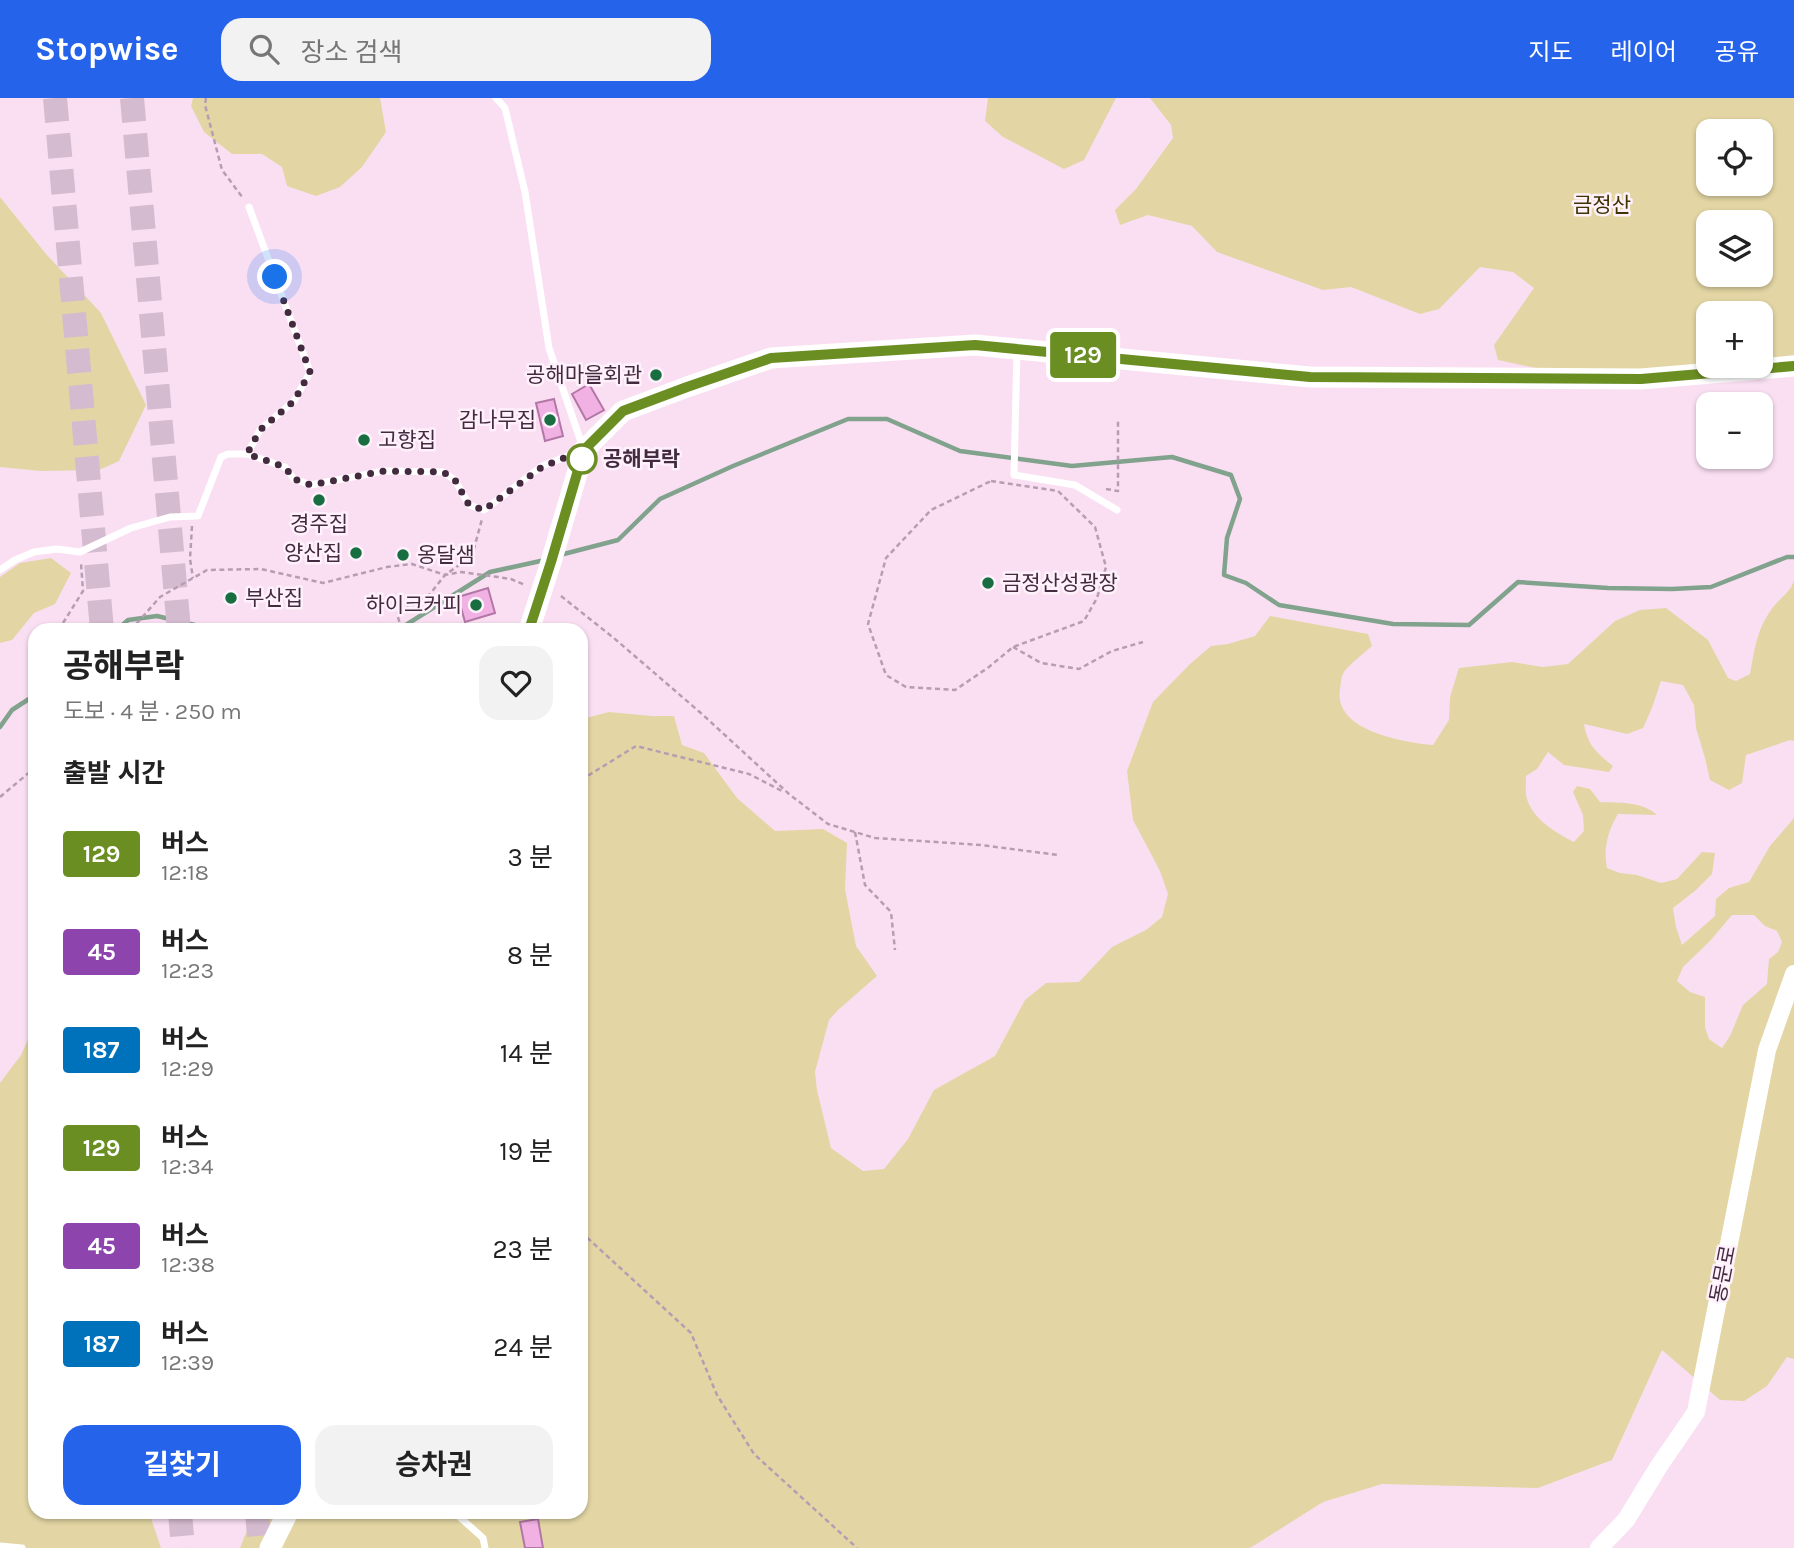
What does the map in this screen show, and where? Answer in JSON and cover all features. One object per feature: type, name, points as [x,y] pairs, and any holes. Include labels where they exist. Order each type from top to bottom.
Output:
[{"type":"main road","points":[[531,623],[584,450],[623,411],[771,358],[975,345],[1310,377],[1641,379],[1794,366]]},
{"type":"main road","points":[[270,1548],[284,1519]]},
{"type":"street","name":"동문로","points":[[1599,1548],[1626,1520],[1696,1412],[1767,1050],[1794,974]]},
{"type":"lane","points":[[0,569],[34,552],[57,549],[80,552],[131,528],[170,517],[198,516],[221,457],[229,454],[247,454],[285,467],[294,479],[311,485],[384,471],[443,472],[455,480],[469,505],[484,510],[542,467],[584,450],[549,348],[525,191],[505,108],[496,98]]},
{"type":"lane","points":[[247,454],[260,430],[294,401],[310,372],[249,207]]},
{"type":"lane","points":[[1017,349],[1014,475],[1075,485],[1116,510]]},
{"type":"lane","points":[[462,1519],[483,1538],[485,1548]]},
{"type":"lane","points":[[0,1546],[22,1548]]},
{"type":"path","points":[[206,98],[205,105],[222,170],[249,207]]},
{"type":"path","points":[[1118,421],[1118,473]]},
{"type":"path","points":[[991,481],[1058,491],[1095,527],[1106,567],[1097,598],[1084,621],[1013,647],[955,690],[906,687],[886,675],[868,624],[886,558],[931,510],[991,481]]},
{"type":"path","points":[[400,623],[397,614],[430,594],[445,575],[472,556],[484,510]]},
{"type":"path","points":[[192,516],[190,559],[193,578]]},
{"type":"path","points":[[63,623],[83,591],[80,552]]},
{"type":"path","points":[[137,623],[160,597],[207,570],[261,569],[323,583],[387,567],[412,564],[445,575],[461,572],[511,579],[543,588],[615,639],[789,794],[828,824],[875,838],[981,845],[1058,855]]},
{"type":"path","points":[[1013,647],[1041,663],[1079,669],[1112,651],[1143,642]]},
{"type":"path","points":[[588,776],[636,746],[749,775],[789,794]]},
{"type":"path","points":[[0,797],[28,773]]},
{"type":"path","points":[[855,832],[865,885],[891,912],[895,950]]},
{"type":"path","points":[[588,1238],[691,1333],[717,1395],[754,1454],[857,1548]]},
{"type":"green space","points":[[193,98],[380,98],[386,132],[362,167],[340,187],[316,196],[287,186],[282,167],[262,154],[232,154],[204,132],[191,106]]},
{"type":"green space","points":[[988,98],[1116,98],[1084,160],[1064,169],[1003,137],[985,121]]},
{"type":"green space","name":"금정산","points":[[1150,98],[1794,98],[1794,355],[1773,358],[1773,301],[1696,301],[1696,367],[1642,372],[1536,368],[1498,360],[1494,345],[1534,288],[1513,272],[1480,267],[1439,309],[1420,314],[1351,287],[1323,290],[1217,252],[1192,226],[1148,215],[1120,225],[1115,210],[1136,189],[1173,138],[1171,125]]},
{"type":"green space","points":[[0,197],[46,254],[101,313],[146,405],[119,461],[99,470],[41,471],[0,467]]},
{"type":"green space","points":[[51,558],[71,573],[55,604],[34,613],[12,640],[0,643],[0,577],[20,563]]},
{"type":"green space","points":[[1794,580],[1794,741],[1746,755],[1742,783],[1729,790],[1710,780],[1696,728],[1694,705],[1683,685],[1661,681],[1643,728],[1627,734],[1584,724],[1594,748],[1613,766],[1609,772],[1564,765],[1548,752],[1537,769],[1526,776],[1526,797],[1534,813],[1553,830],[1574,842],[1584,831],[1583,815],[1573,792],[1577,786],[1590,789],[1600,802],[1638,805],[1657,815],[1618,814],[1607,840],[1607,868],[1661,883],[1677,879],[1702,852],[1715,853],[1712,874],[1673,908],[1682,945],[1715,916],[1716,899],[1729,888],[1749,882],[1770,846],[1794,818],[1794,1359],[1787,1357],[1767,1386],[1744,1401],[1720,1400],[1662,1350],[1612,1460],[1538,1488],[1382,1484],[1323,1502],[1250,1548],[273,1548],[288,1519],[588,1519],[588,717],[609,712],[674,716],[682,745],[704,753],[737,798],[775,831],[823,829],[847,843],[845,889],[856,946],[877,976],[829,1020],[815,1072],[817,1090],[831,1148],[863,1171],[884,1169],[908,1139],[934,1090],[995,1056],[1025,1000],[1046,983],[1079,982],[1112,947],[1146,930],[1162,917],[1168,894],[1160,871],[1133,820],[1127,771],[1153,702],[1211,646],[1255,636],[1270,616],[1368,634],[1372,646],[1346,669],[1342,678],[1341,703],[1348,715],[1373,732],[1433,745],[1449,720],[1450,697],[1459,668],[1512,662],[1543,667],[1568,664],[1615,621],[1640,610],[1666,608],[1708,640],[1728,678],[1736,681],[1750,674],[1764,622]],"holes":[[[1732,915],[1754,915],[1765,926],[1777,931],[1782,942],[1778,952],[1769,959],[1767,984],[1743,1005],[1722,1048],[1709,1039],[1705,1027],[1705,997],[1690,992],[1677,981],[1683,967]]]},
{"type":"green space","points":[[28,1040],[28,1519],[151,1519],[161,1548],[0,1548],[0,1083],[21,1055]]},
{"type":"green space","points":[[253,1519],[280,1519],[267,1548],[240,1548]]},
{"type":"building","points":[[589,384],[604,410],[586,420],[572,394]]},
{"type":"building","name":"감나무집","points":[[554,399],[563,436],[545,441],[536,403]]},
{"type":"building","name":"하이크커피","points":[[488,588],[495,613],[465,622],[458,597]]},
{"type":"building","points":[[538,1519],[543,1548],[525,1548],[520,1522]]},
{"type":"waterway","points":[[560,555],[618,540],[660,499],[733,466],[848,419],[887,419],[960,451],[1072,466],[1172,457],[1231,475],[1240,499],[1227,538],[1224,575],[1246,583],[1279,605],[1393,624],[1469,625],[1518,582],[1608,588],[1711,587],[1787,557],[1794,557]]},
{"type":"waterway","points":[[409,623],[490,572],[545,560]]},
{"type":"waterway","points":[[125,623],[128,620],[157,616],[186,623]]},
{"type":"waterway","points":[[0,727],[12,710],[28,700]]},
{"type":"tunnel","points":[[55,98],[101,623]]},
{"type":"tunnel","points":[[132,98],[178,623]]},
{"type":"tunnel","points":[[181,1519],[183,1548]]},
{"type":"tunnel","points":[[258,1519],[260,1548]]},
{"type":"bus line","name":"129","points":[[531,623],[584,450],[623,411],[771,358],[975,345],[1310,377],[1641,379],[1794,366]]},
{"type":"place","name":"공해마을회관","points":[[656,375]]},
{"type":"place","name":"감나무집","points":[[550,420]]},
{"type":"place","name":"고향집","points":[[364,440]]},
{"type":"place","name":"공해부락","points":[[582,459]]},
{"type":"place","name":"경주집","points":[[319,500]]},
{"type":"place","name":"양산집","points":[[356,553]]},
{"type":"place","name":"옹달샘","points":[[403,555]]},
{"type":"place","name":"금정산성광장","points":[[988,583]]},
{"type":"place","name":"부산집","points":[[231,598]]},
{"type":"place","name":"하이크커피","points":[[476,605]]},
{"type":"route","points":[[275,277],[310,372],[294,401],[260,430],[247,454],[285,467],[294,479],[311,485],[384,471],[443,472],[455,480],[469,505],[484,510],[542,467],[584,450],[582,459]]}]
